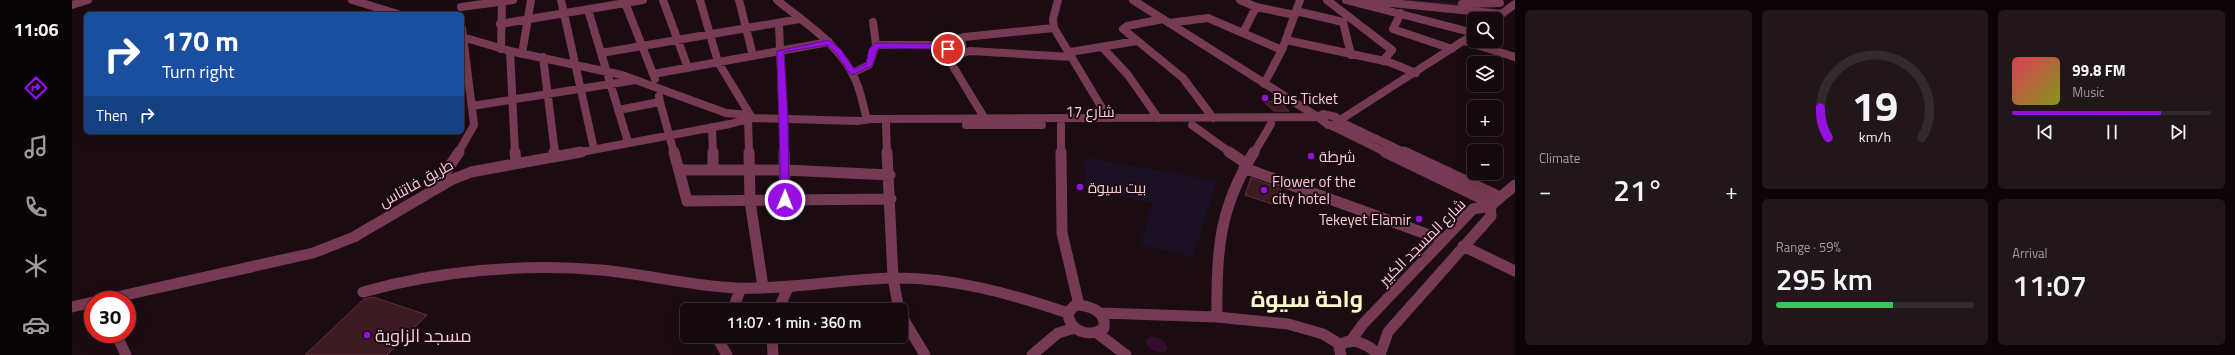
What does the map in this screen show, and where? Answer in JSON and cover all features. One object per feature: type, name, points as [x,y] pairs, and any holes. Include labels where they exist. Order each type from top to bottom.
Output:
[{"type":"street","points":[[72,5],[88,0]]},
{"type":"street","points":[[352,0],[391,12]]},
{"type":"street","points":[[461,7],[513,0]]},
{"type":"street","points":[[522,54],[531,0]]},
{"type":"street","points":[[561,0],[594,148]]},
{"type":"street","points":[[500,24],[643,0]]},
{"type":"street","points":[[663,0],[688,68]]},
{"type":"street","points":[[700,0],[718,62],[749,118],[748,170],[750,201],[754,238],[763,287]]},
{"type":"street","points":[[739,0],[753,56]]},
{"type":"street","points":[[777,0],[829,42],[839,52],[852,73],[867,119]]},
{"type":"street","points":[[1058,0],[1053,19],[1054,28],[1071,54],[1108,118]]},
{"type":"street","points":[[1133,0],[1323,121],[1413,161]]},
{"type":"street","points":[[1240,0],[1256,6],[1343,22],[1351,55]]},
{"type":"street","points":[[1264,84],[1282,50],[1300,0]]},
{"type":"street","points":[[1326,0],[1392,50],[1393,52],[1383,61]]},
{"type":"street","points":[[1346,0],[1467,31]]},
{"type":"street","points":[[1362,0],[1481,12]]},
{"type":"street","points":[[1412,0],[1464,4],[1500,3]]},
{"type":"street","points":[[1492,0],[1512,8]]},
{"type":"street","points":[[502,1],[500,24],[506,50],[513,100],[516,163]]},
{"type":"street","points":[[625,2],[653,74],[680,170],[687,201],[891,199]]},
{"type":"street","points":[[1243,33],[1256,6]]},
{"type":"street","points":[[1503,13],[1512,8]]},
{"type":"street","points":[[588,10],[628,142]]},
{"type":"street","points":[[1401,13],[1394,30],[1452,49]]},
{"type":"street","points":[[1214,118],[1183,78],[1124,30],[1124,28],[1166,21],[1205,17],[1282,50]]},
{"type":"street","points":[[601,53],[800,20]]},
{"type":"street","points":[[852,73],[869,65],[873,49],[876,46],[873,22]]},
{"type":"street","points":[[779,23],[784,119],[785,200]]},
{"type":"street","points":[[960,53],[961,38],[964,37],[1054,28]]},
{"type":"street","points":[[464,38],[522,54],[606,70],[637,79],[726,113],[749,118]]},
{"type":"street","points":[[1323,121],[1338,125],[1341,121],[1467,39]]},
{"type":"street","points":[[876,46],[937,46],[960,53],[1071,54],[1137,40]]},
{"type":"street","points":[[1286,40],[1383,61],[1416,73]]},
{"type":"street","points":[[1464,41],[1515,57]]},
{"type":"street","points":[[653,74],[829,42]]},
{"type":"street","points":[[1102,47],[1128,75],[1158,118]]},
{"type":"street","points":[[434,189],[471,133],[474,119],[464,51]]},
{"type":"street","points":[[960,53],[951,59],[951,63],[985,118]]},
{"type":"street","points":[[543,57],[555,156]]},
{"type":"street","points":[[472,106],[580,90],[637,79]]},
{"type":"street","points":[[618,110],[660,102]]},
{"type":"street","points":[[1323,121],[1327,114],[1413,161],[1495,202],[1515,185]]},
{"type":"street","name":"شارع 17","points":[[749,118],[857,121],[886,124],[1061,125],[1271,124],[1323,121]]},
{"type":"street","name":"طريق فاتناس","points":[[136,293],[313,253],[354,237],[460,175],[594,148],[712,127],[749,118]]},
{"type":"street","name":"شارع 17","points":[[857,121],[867,119],[985,118],[1214,118],[1323,121]]},
{"type":"street","points":[[886,124],[890,175],[893,278],[897,303]]},
{"type":"street","points":[[1217,317],[1216,280],[1223,226],[1234,189],[1271,124]]},
{"type":"street","points":[[1061,125],[1062,233],[1079,305]]},
{"type":"street","points":[[1192,125],[1246,166],[1443,240]]},
{"type":"street","points":[[712,127],[713,170]]},
{"type":"street","points":[[680,170],[785,170],[890,175]]},
{"type":"street","name":"شارع المسجد الكبير","points":[[1344,347],[1363,324],[1473,209],[1495,202]]},
{"type":"street","name":"شارع المسجد الكبير","points":[[1380,355],[1384,339],[1391,329],[1491,216],[1495,202]]},
{"type":"street","points":[[1463,246],[1515,270]]},
{"type":"street","points":[[363,292],[382,286],[439,275],[500,270],[574,269],[633,274],[711,287],[740,288],[789,286],[893,278],[950,281],[983,286],[1068,312]]},
{"type":"street","points":[[781,303],[789,286]]},
{"type":"street","points":[[735,303],[740,288]]},
{"type":"street","points":[[72,307],[84,304]]},
{"type":"street","points":[[1068,312],[1074,306],[1079,305],[1091,307],[1101,313],[1217,317],[1306,328],[1323,334],[1344,347],[1366,345],[1380,355]]},
{"type":"street","points":[[1068,312],[1069,320],[1076,328],[1086,333],[1097,333],[1106,325],[1101,313]]},
{"type":"street","points":[[908,327],[925,355]]},
{"type":"street","points":[[1032,355],[1058,333],[1076,328]]},
{"type":"street","points":[[1097,333],[1126,355]]},
{"type":"street","points":[[120,343],[126,355]]},
{"type":"street","points":[[720,343],[727,355]]},
{"type":"street","points":[[772,343],[772,355]]},
{"type":"shaded area","points":[[1084,157],[1217,181],[1193,257],[1140,245],[1154,203],[1086,190]]},
{"type":"shaded area","points":[[1152,336],[1164,341],[1168,348],[1165,352],[1155,351],[1146,344],[1147,339]]},
{"type":"building","points":[[1279,101],[1289,111],[1274,111],[1264,102]]},
{"type":"building","name":"Flower of the city hotel","points":[[1251,178],[1281,189],[1275,205],[1245,195]]},
{"type":"building","name":"مسجد الزاوية","points":[[373,297],[427,315],[387,355],[305,355],[364,299]]},
{"type":"waterway","points":[[1412,1],[1492,8]]},
{"type":"place","name":"Bus Ticket","points":[[1265,98]]},
{"type":"place","name":"شرطة","points":[[1311,156]]},
{"type":"place","name":"بيت سيوة","points":[[1080,187]]},
{"type":"place","name":"Flower of the city hotel","points":[[1264,190]]},
{"type":"place","name":"Tekeyet Elamir","points":[[1419,219]]},
{"type":"place","name":"مسجد الزاوية","points":[[367,335]]},
{"type":"district","name":"واحة سيوة","points":[[1307,298]]},
{"type":"route","points":[[785,200],[784,119],[780,51],[829,42],[839,52],[852,73],[869,65],[873,49],[876,46],[937,46],[948,49]]}]
